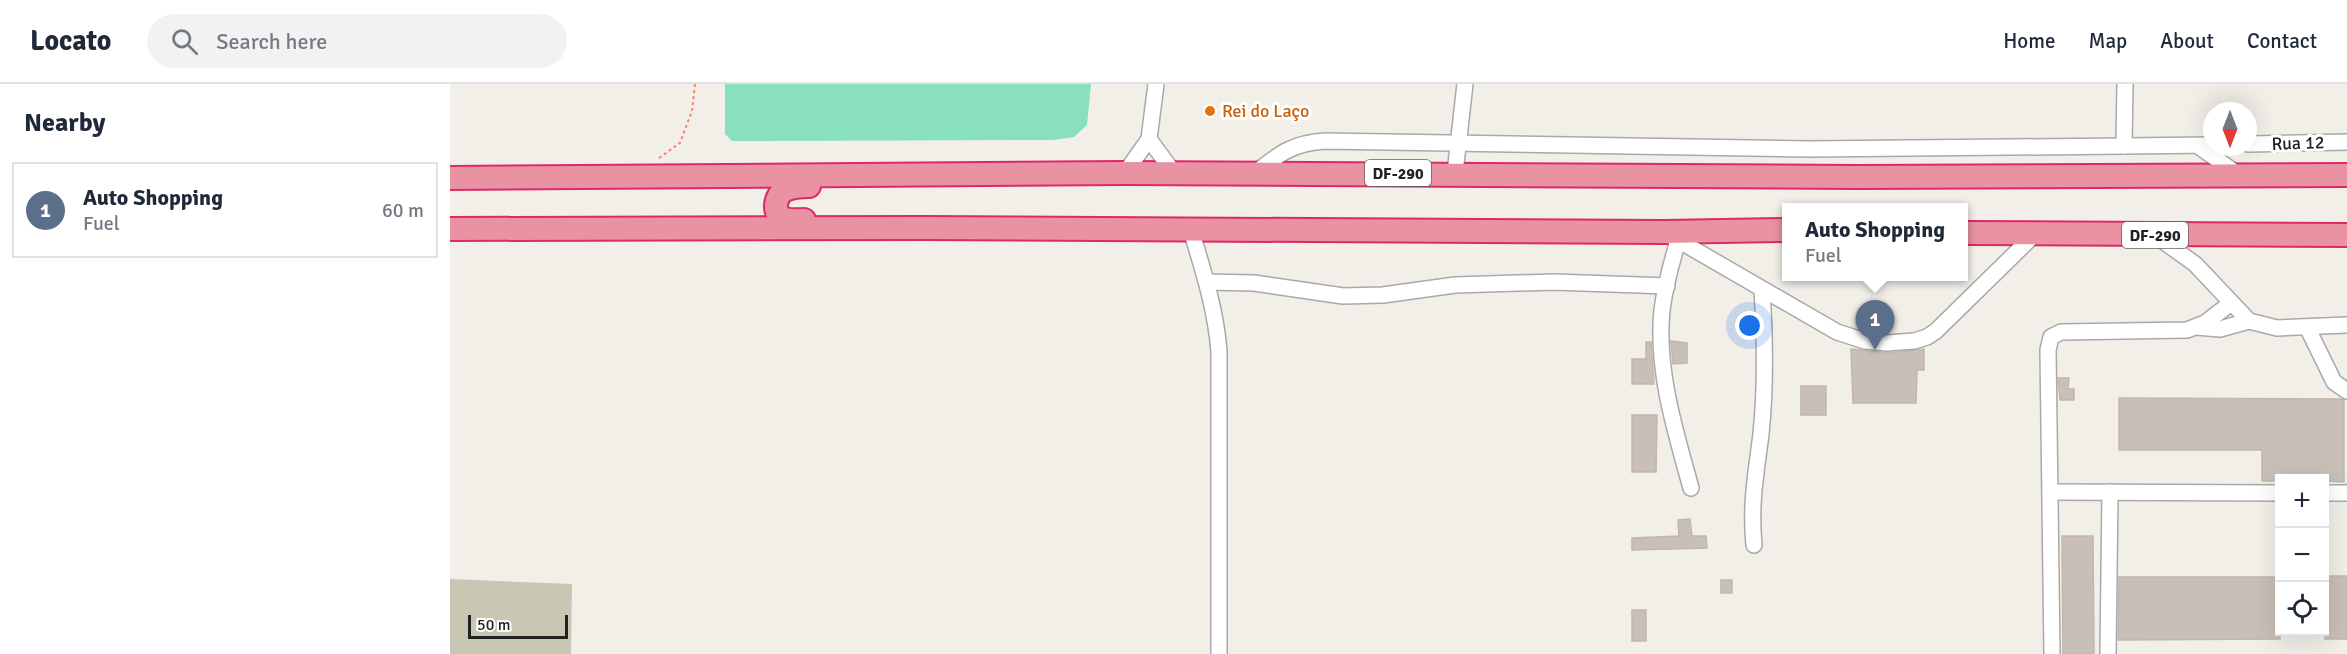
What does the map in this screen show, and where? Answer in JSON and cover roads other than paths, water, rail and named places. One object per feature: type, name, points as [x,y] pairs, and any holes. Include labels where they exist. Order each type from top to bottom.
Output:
[{"type":"highway","name":"DF-290","points":[[450,178],[1125,173],[1455,173],[1847,177],[2347,175]]},
{"type":"highway","points":[[916,176],[906,182],[890,185],[795,186],[783,190],[777,198],[776,208],[781,217],[787,220],[888,219],[925,228]]},
{"type":"highway","points":[[450,229],[925,228],[1671,237],[1782,230]]},
{"type":"highway","points":[[450,242],[524,230]]},
{"type":"highway","name":"DF-290","points":[[1968,233],[2156,236],[2347,235]]},
{"type":"street","points":[[1125,173],[1149,139],[1156,84]]},
{"type":"street","points":[[1455,173],[1465,84]]},
{"type":"street","points":[[2124,146],[2125,84]]},
{"type":"street","points":[[1149,139],[1174,173]]},
{"type":"street","points":[[1254,174],[1281,152],[1310,142],[1809,149],[2203,145]]},
{"type":"street","name":"Rua 12","points":[[2257,144],[2347,142]]},
{"type":"street","points":[[2218,156],[2242,177]]},
{"type":"street","points":[[1191,230],[1207,282],[1219,352],[1218,654]]},
{"type":"street","points":[[1691,488],[1665,380],[1662,328],[1671,237],[1813,320],[1848,337],[1887,343],[1914,341],[1936,331],[2034,235]]},
{"type":"street","points":[[2156,236],[2194,264],[2248,321]]},
{"type":"street","points":[[1207,282],[1254,283],[1342,296],[1383,295],[1455,285],[1554,282],[1666,286]]},
{"type":"street","points":[[1754,545],[1752,499],[1761,432],[1765,340],[1762,290]]},
{"type":"street","points":[[2052,654],[2048,350],[2051,337],[2061,332],[2178,331],[2205,323],[2231,303]]},
{"type":"street","points":[[2196,327],[2220,329],[2248,321],[2277,328],[2347,325]]},
{"type":"street","points":[[2307,327],[2334,382],[2347,391]]},
{"type":"street","points":[[2050,492],[2275,493]]},
{"type":"street","points":[[2108,654],[2110,492]]},
{"type":"street","points":[[2329,493],[2347,493]]},
{"type":"place","name":"Rei do Laço","points":[[1210,111]]},
{"type":"place","name":"Auto Shopping","points":[[1875,350]]}]
